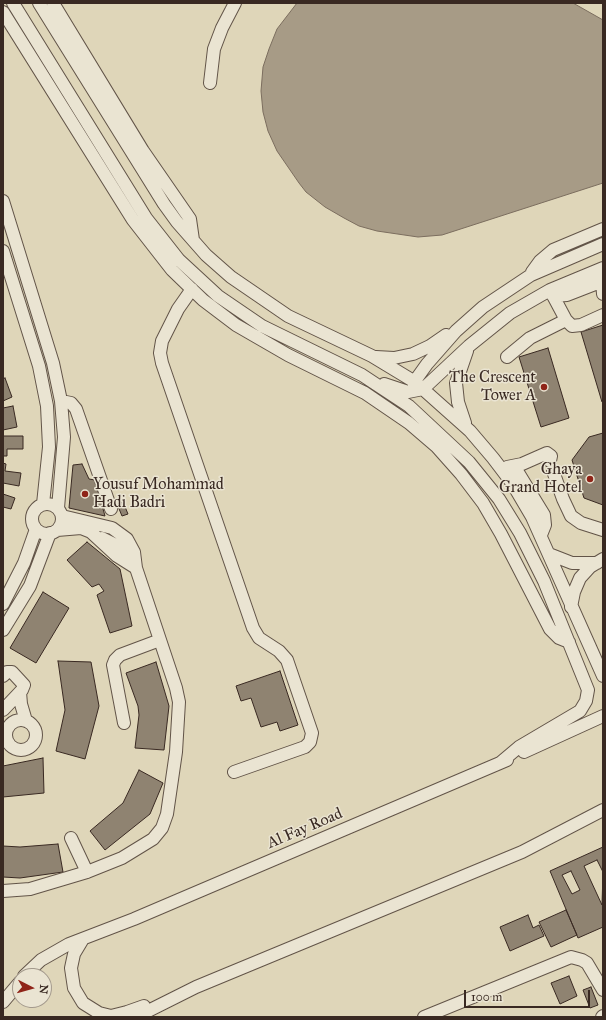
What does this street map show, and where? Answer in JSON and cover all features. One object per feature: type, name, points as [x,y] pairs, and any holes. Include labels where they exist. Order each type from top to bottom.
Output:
[{"type":"street","points":[[13,3],[87,124],[126,199],[158,254],[192,290],[220,313],[253,336],[288,355],[351,385],[380,402],[409,423],[437,447],[461,474],[486,508],[550,629],[559,638],[569,642]]},
{"type":"street","points":[[39,3],[164,204],[193,240],[231,277],[276,308],[322,333],[372,356],[417,388],[470,431],[500,467],[523,500],[541,535],[571,607],[603,676]]},
{"type":"street","points":[[53,3],[143,151],[190,219],[193,240]]},
{"type":"street","points":[[210,83],[214,49],[222,28],[235,3]]},
{"type":"street","points":[[3,12],[76,131],[126,199],[198,279],[218,296],[268,330],[362,375],[403,390],[417,388],[510,314],[603,268]]},
{"type":"street","points":[[76,131],[87,124]]},
{"type":"street","points":[[3,201],[53,363],[61,401],[64,437],[60,512],[61,523],[53,532],[30,586],[3,630]]},
{"type":"street","points":[[531,275],[540,261],[554,250],[603,229]]},
{"type":"street","points":[[372,356],[394,358],[418,352],[430,346],[468,320],[498,295],[531,275],[603,244]]},
{"type":"street","points":[[3,251],[39,366],[47,406],[49,446],[43,504]]},
{"type":"street","points":[[552,293],[567,295],[602,281],[603,294]]},
{"type":"street","points":[[192,290],[175,314],[162,341],[160,353],[162,363],[253,628],[259,638],[279,651],[287,660],[312,733],[310,742],[305,747],[234,772]]},
{"type":"street","points":[[552,293],[568,323],[576,326],[603,315]]},
{"type":"street","points":[[425,419],[416,405],[417,388],[427,364],[468,320]]},
{"type":"street","points":[[507,357],[530,338],[566,320]]},
{"type":"street","points":[[469,346],[456,383],[460,412],[470,431]]},
{"type":"street","points":[[362,375],[405,403],[425,419],[469,462],[499,499],[534,561],[586,684],[588,696],[584,707],[575,715],[519,746],[500,763]]},
{"type":"street","points":[[61,401],[68,402],[73,406],[111,509]]},
{"type":"street","points":[[64,437],[77,433],[85,437]]},
{"type":"street","points":[[500,467],[514,466],[547,453],[551,456],[550,468],[572,516],[577,521],[603,530]]},
{"type":"street","points":[[514,466],[544,514],[545,525],[541,535]]},
{"type":"street","points":[[3,898],[16,896],[30,889],[87,872],[140,849],[158,834],[165,821],[176,761],[178,695],[136,568],[136,559],[131,545],[118,531],[107,526],[83,522],[60,512],[51,504],[43,504],[36,508],[32,514],[32,522],[36,529],[42,533],[81,528],[113,543],[123,551],[136,568]]},
{"type":"street","points":[[3,604],[24,563],[36,529]]},
{"type":"street","points":[[113,543],[118,531]]},
{"type":"street","points":[[96,535],[111,551],[136,568]]},
{"type":"street","points":[[549,554],[572,563],[600,561]]},
{"type":"street","points":[[571,607],[576,585],[585,572],[600,561]]},
{"type":"street","points":[[124,723],[113,665],[115,660],[120,655],[160,640]]},
{"type":"street","points":[[3,676],[7,672],[12,672],[24,685],[20,692],[7,706],[16,709],[22,721],[34,727],[36,736],[32,745],[24,750],[20,750],[6,744],[7,730],[9,726],[22,721]]},
{"type":"street","points":[[20,692],[22,721]]},
{"type":"street","name":"Al Fay Road","points":[[33,968],[50,954],[83,939],[134,919],[500,763],[603,716]]},
{"type":"street","points":[[83,939],[76,949],[72,961],[72,983],[76,994],[83,1003],[99,1013],[111,1016],[127,1012],[196,987],[503,860],[603,810]]},
{"type":"street","points":[[576,823],[603,818]]},
{"type":"street","points":[[71,838],[87,872]]},
{"type":"street","points":[[3,891],[30,889]]},
{"type":"street","points":[[424,1017],[571,957],[582,960],[586,963],[603,990]]},
{"type":"street","points":[[136,1017],[196,987]]},
{"type":"street","points":[[3,1002],[12,991]]},
{"type":"shaded area","points":[[297,3],[573,3],[603,20],[603,183],[442,235],[418,237],[377,231],[359,226],[325,207],[306,192],[277,151],[268,131],[263,112],[261,91],[263,67],[277,29]]},
{"type":"building","points":[[603,325],[603,401],[602,402],[581,332]]},
{"type":"building","name":"The Crescent Tower A","points":[[548,348],[569,418],[541,427],[519,357]]},
{"type":"building","points":[[5,378],[12,397],[3,401],[3,379]]},
{"type":"building","points":[[13,406],[17,427],[3,430],[3,408]]},
{"type":"building","name":"Ghaya Grand Hotel","points":[[603,433],[603,505],[584,498],[572,460],[589,437]]},
{"type":"building","points":[[3,436],[23,436],[23,449],[7,449],[7,456],[3,456]]},
{"type":"building","points":[[3,463],[6,464],[5,471],[21,473],[19,486],[3,483]]},
{"type":"building","name":"Yousuf Mohammad Hadi Badri","points":[[82,464],[89,479],[95,480],[105,516],[69,508],[73,465]]},
{"type":"building","points":[[3,494],[15,498],[11,509],[3,507]]},
{"type":"building","points":[[123,502],[128,514],[122,516],[117,504]]},
{"type":"building","points":[[87,542],[120,569],[132,626],[110,633],[97,595],[104,591],[99,584],[92,587],[67,560]]},
{"type":"building","points":[[43,592],[69,608],[36,663],[10,648]]},
{"type":"building","points":[[58,661],[91,662],[99,706],[85,759],[56,751],[65,710]]},
{"type":"building","points":[[156,662],[169,706],[164,750],[135,748],[139,715],[138,706],[126,673]]},
{"type":"building","points":[[280,671],[298,725],[280,731],[277,722],[261,727],[251,698],[241,701],[236,686]]},
{"type":"building","points":[[43,758],[44,793],[3,797],[3,766]]},
{"type":"building","points":[[139,770],[163,783],[150,814],[105,850],[90,831],[123,803]]},
{"type":"building","points":[[58,844],[63,872],[20,878],[3,877],[3,846],[20,847]]},
{"type":"building","points":[[603,847],[603,927],[578,938],[550,871]]},
{"type":"building","points":[[597,860],[603,872],[602,905],[584,866]]},
{"type":"building","points":[[571,871],[580,890],[572,894],[562,875]]},
{"type":"building","points":[[566,910],[577,935],[551,947],[539,922]]},
{"type":"building","points":[[528,915],[533,928],[539,925],[544,936],[510,951],[500,927]]},
{"type":"building","points":[[569,976],[577,996],[560,1004],[551,983]]},
{"type":"building","points":[[591,987],[598,1005],[590,1008],[583,990]]},
{"type":"place","name":"The Crescent Tower A","points":[[544,387]]},
{"type":"place","name":"Ghaya Grand Hotel","points":[[590,479]]},
{"type":"place","name":"Yousuf Mohammad Hadi Badri","points":[[85,494]]}]
